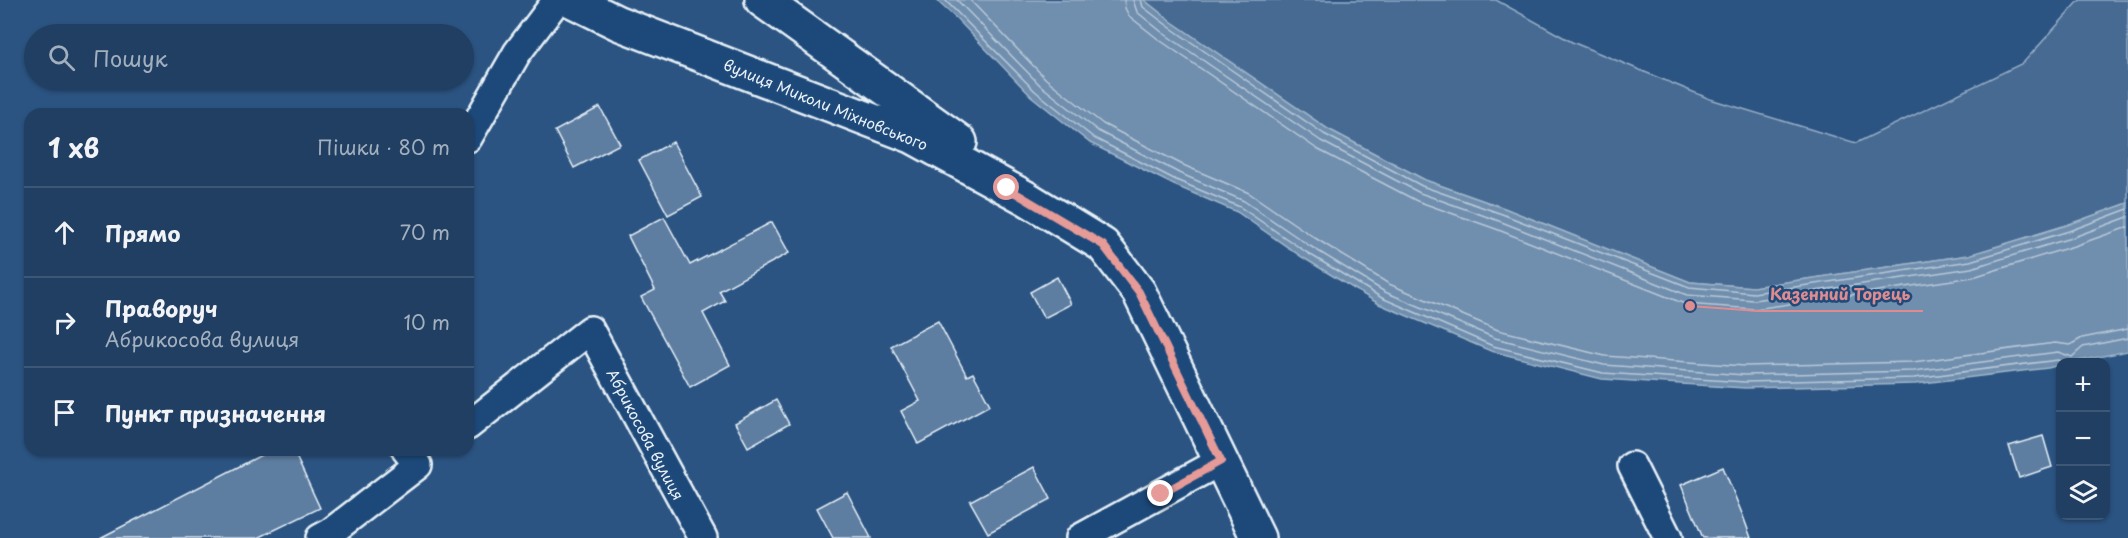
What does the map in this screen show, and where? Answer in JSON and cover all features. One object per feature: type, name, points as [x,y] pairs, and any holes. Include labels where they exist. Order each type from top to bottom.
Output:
[{"type":"street","points":[[474,128],[517,53],[557,0]]},
{"type":"street","name":"вулиця Миколи Міхновського","points":[[571,0],[618,23],[912,136],[1026,198],[1103,245]]},
{"type":"street","name":"вулиця Миколи Міхновського","points":[[762,0],[1103,245],[1139,292],[1258,538]]},
{"type":"street","name":"Абрикосова вулиця","points":[[474,421],[590,330],[703,538]]},
{"type":"street","points":[[325,535],[419,456]]},
{"type":"street","points":[[1080,538],[1221,461]]},
{"type":"street","points":[[1632,466],[1668,538]]},
{"type":"shaded area","points":[[1144,0],[1496,0],[1572,42],[1710,99],[1856,143],[2023,63],[2080,0],[2128,0],[2128,203],[2067,225],[1969,255],[1753,287],[1690,282],[1504,208],[1425,180],[1328,129],[1172,22]]},
{"type":"water","points":[[936,0],[1144,0],[1172,22],[1328,129],[1425,180],[1504,208],[1690,282],[1753,287],[1969,255],[2067,225],[2128,203],[2128,351],[2093,358],[2056,358],[2056,366],[2048,368],[1915,384],[1745,388],[1602,379],[1491,351],[1379,304],[1302,257],[1237,212],[1174,185],[1090,143],[1031,96]]},
{"type":"building","points":[[600,107],[620,144],[574,168],[555,131]]},
{"type":"building","points":[[673,142],[702,197],[668,215],[639,160]]},
{"type":"building","points":[[664,217],[690,265],[772,222],[789,253],[719,291],[725,301],[703,313],[730,365],[690,387],[641,297],[655,290],[628,236]]},
{"type":"building","points":[[1057,277],[1071,304],[1044,318],[1030,292]]},
{"type":"building","points":[[938,321],[967,376],[973,373],[990,405],[918,444],[901,411],[920,401],[891,346]]},
{"type":"building","points":[[776,400],[789,424],[748,447],[735,423]]},
{"type":"building","points":[[2043,436],[2052,467],[2019,478],[2009,446]]},
{"type":"building","points":[[259,456],[296,456],[320,508],[258,538],[100,538]]},
{"type":"building","points":[[1034,467],[1051,499],[988,533],[970,501]]},
{"type":"building","points":[[1723,467],[1751,538],[1703,538],[1681,485]]},
{"type":"building","points":[[847,492],[871,538],[833,538],[817,508]]},
{"type":"place","name":"Казенний Торець","points":[[1690,306]]},
{"type":"route","points":[[1007,188],[1103,245],[1139,292],[1221,461],[1161,494]]}]
